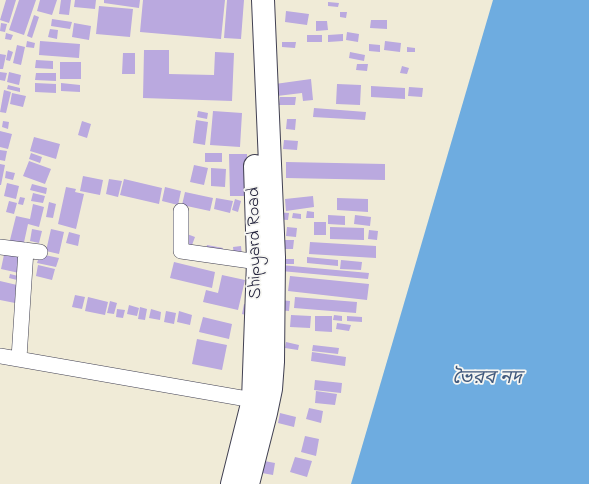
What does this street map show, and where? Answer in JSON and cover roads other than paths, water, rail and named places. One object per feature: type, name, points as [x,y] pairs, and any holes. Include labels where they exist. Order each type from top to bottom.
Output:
[{"type":"main road","name":"Shipyard Road","points":[[232,484],[253,400],[258,262],[248,0]]},
{"type":"main road","points":[[248,484],[268,401],[273,362],[274,257],[263,0]]},
{"type":"street","points":[[181,211],[181,251],[258,262]]},
{"type":"street","points":[[0,247],[33,251],[19,358]]},
{"type":"street","points":[[0,356],[19,358],[253,400]]},
{"type":"water","name":"ভৈরব নদ","points":[[493,0],[589,0],[589,484],[351,484]]}]
